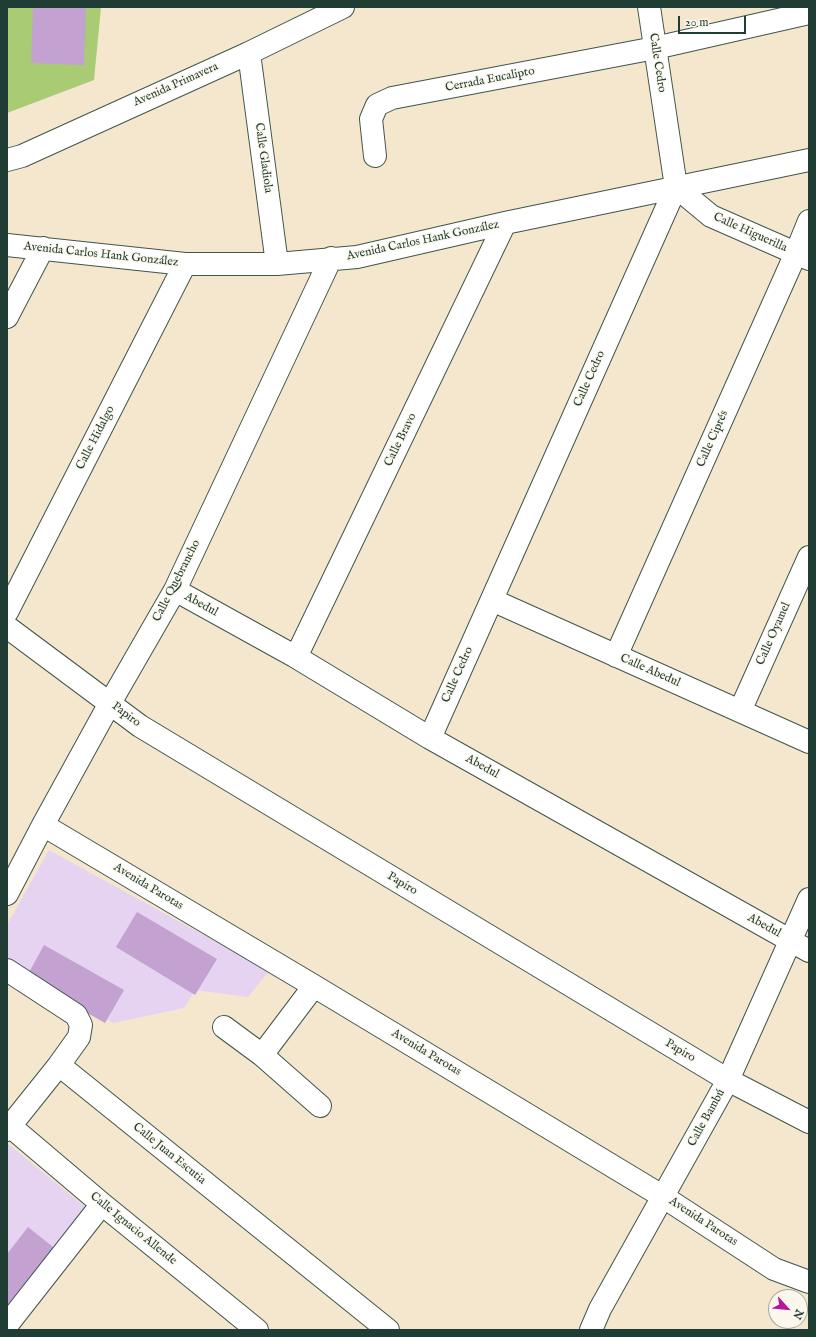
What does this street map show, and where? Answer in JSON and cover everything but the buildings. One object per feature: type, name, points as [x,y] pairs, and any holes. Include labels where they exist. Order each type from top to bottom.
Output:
[{"type":"street","name":"Avenida Primavera","points":[[7,160],[22,156],[249,53],[343,7]]},
{"type":"street","name":"Calle Cedro","points":[[430,738],[676,187],[649,7]]},
{"type":"street","name":"Cerrada Eucalipto","points":[[374,156],[371,119],[377,105],[392,98],[655,48],[809,13]]},
{"type":"street","name":"Calle Gladiola","points":[[249,53],[277,264]]},
{"type":"street","name":"Avenida Carlos Hank González","points":[[7,245],[185,264],[277,264],[356,257],[505,223],[809,160]]},
{"type":"street","name":"Calle Higuerilla","points":[[676,187],[711,216],[803,256]]},
{"type":"street","name":"Calle Ciprés","points":[[616,656],[803,256],[809,221]]},
{"type":"street","name":"Calle Bravo","points":[[296,657],[505,223]]},
{"type":"street","points":[[7,317],[43,248]]},
{"type":"street","name":"Calle Quebrancho","points":[[7,894],[110,703],[175,590],[332,258]]},
{"type":"street","name":"Calle Hidalgo","points":[[7,612],[185,264]]},
{"type":"street","name":"Calle Oyamel","points":[[740,711],[809,557]]},
{"type":"street","name":"Abedul","points":[[175,590],[296,657],[430,738],[809,951]]},
{"type":"street","name":"Calle Abedul","points":[[492,600],[809,742]]},
{"type":"street","name":"Papiro","points":[[7,627],[147,731],[728,1080],[809,1122]]},
{"type":"street","name":"Avenida Parotas","points":[[43,825],[314,986],[662,1196],[774,1269],[809,1282]]},
{"type":"street","name":"Calle Bambú","points":[[591,1330],[600,1309],[728,1080],[809,899]]},
{"type":"street","points":[[7,970],[76,1015],[81,1025],[79,1037],[59,1065],[9,1128]]},
{"type":"street","points":[[262,1055],[314,986]]},
{"type":"street","points":[[224,1028],[262,1055],[320,1106]]},
{"type":"street","name":"Calle Juan Escutia","points":[[59,1065],[388,1330]]},
{"type":"street","name":"Calle Ignacio Allende","points":[[9,1128],[248,1327]]},
{"type":"street","points":[[7,1325],[102,1204]]},
{"type":"shaded area","points":[[49,850],[269,971],[248,997],[195,990],[184,1008],[113,1023],[7,958],[7,925]]},
{"type":"shaded area","points":[[7,1143],[89,1210],[7,1312]]},
{"type":"green space","points":[[7,7],[101,7],[94,80],[7,113]]}]
